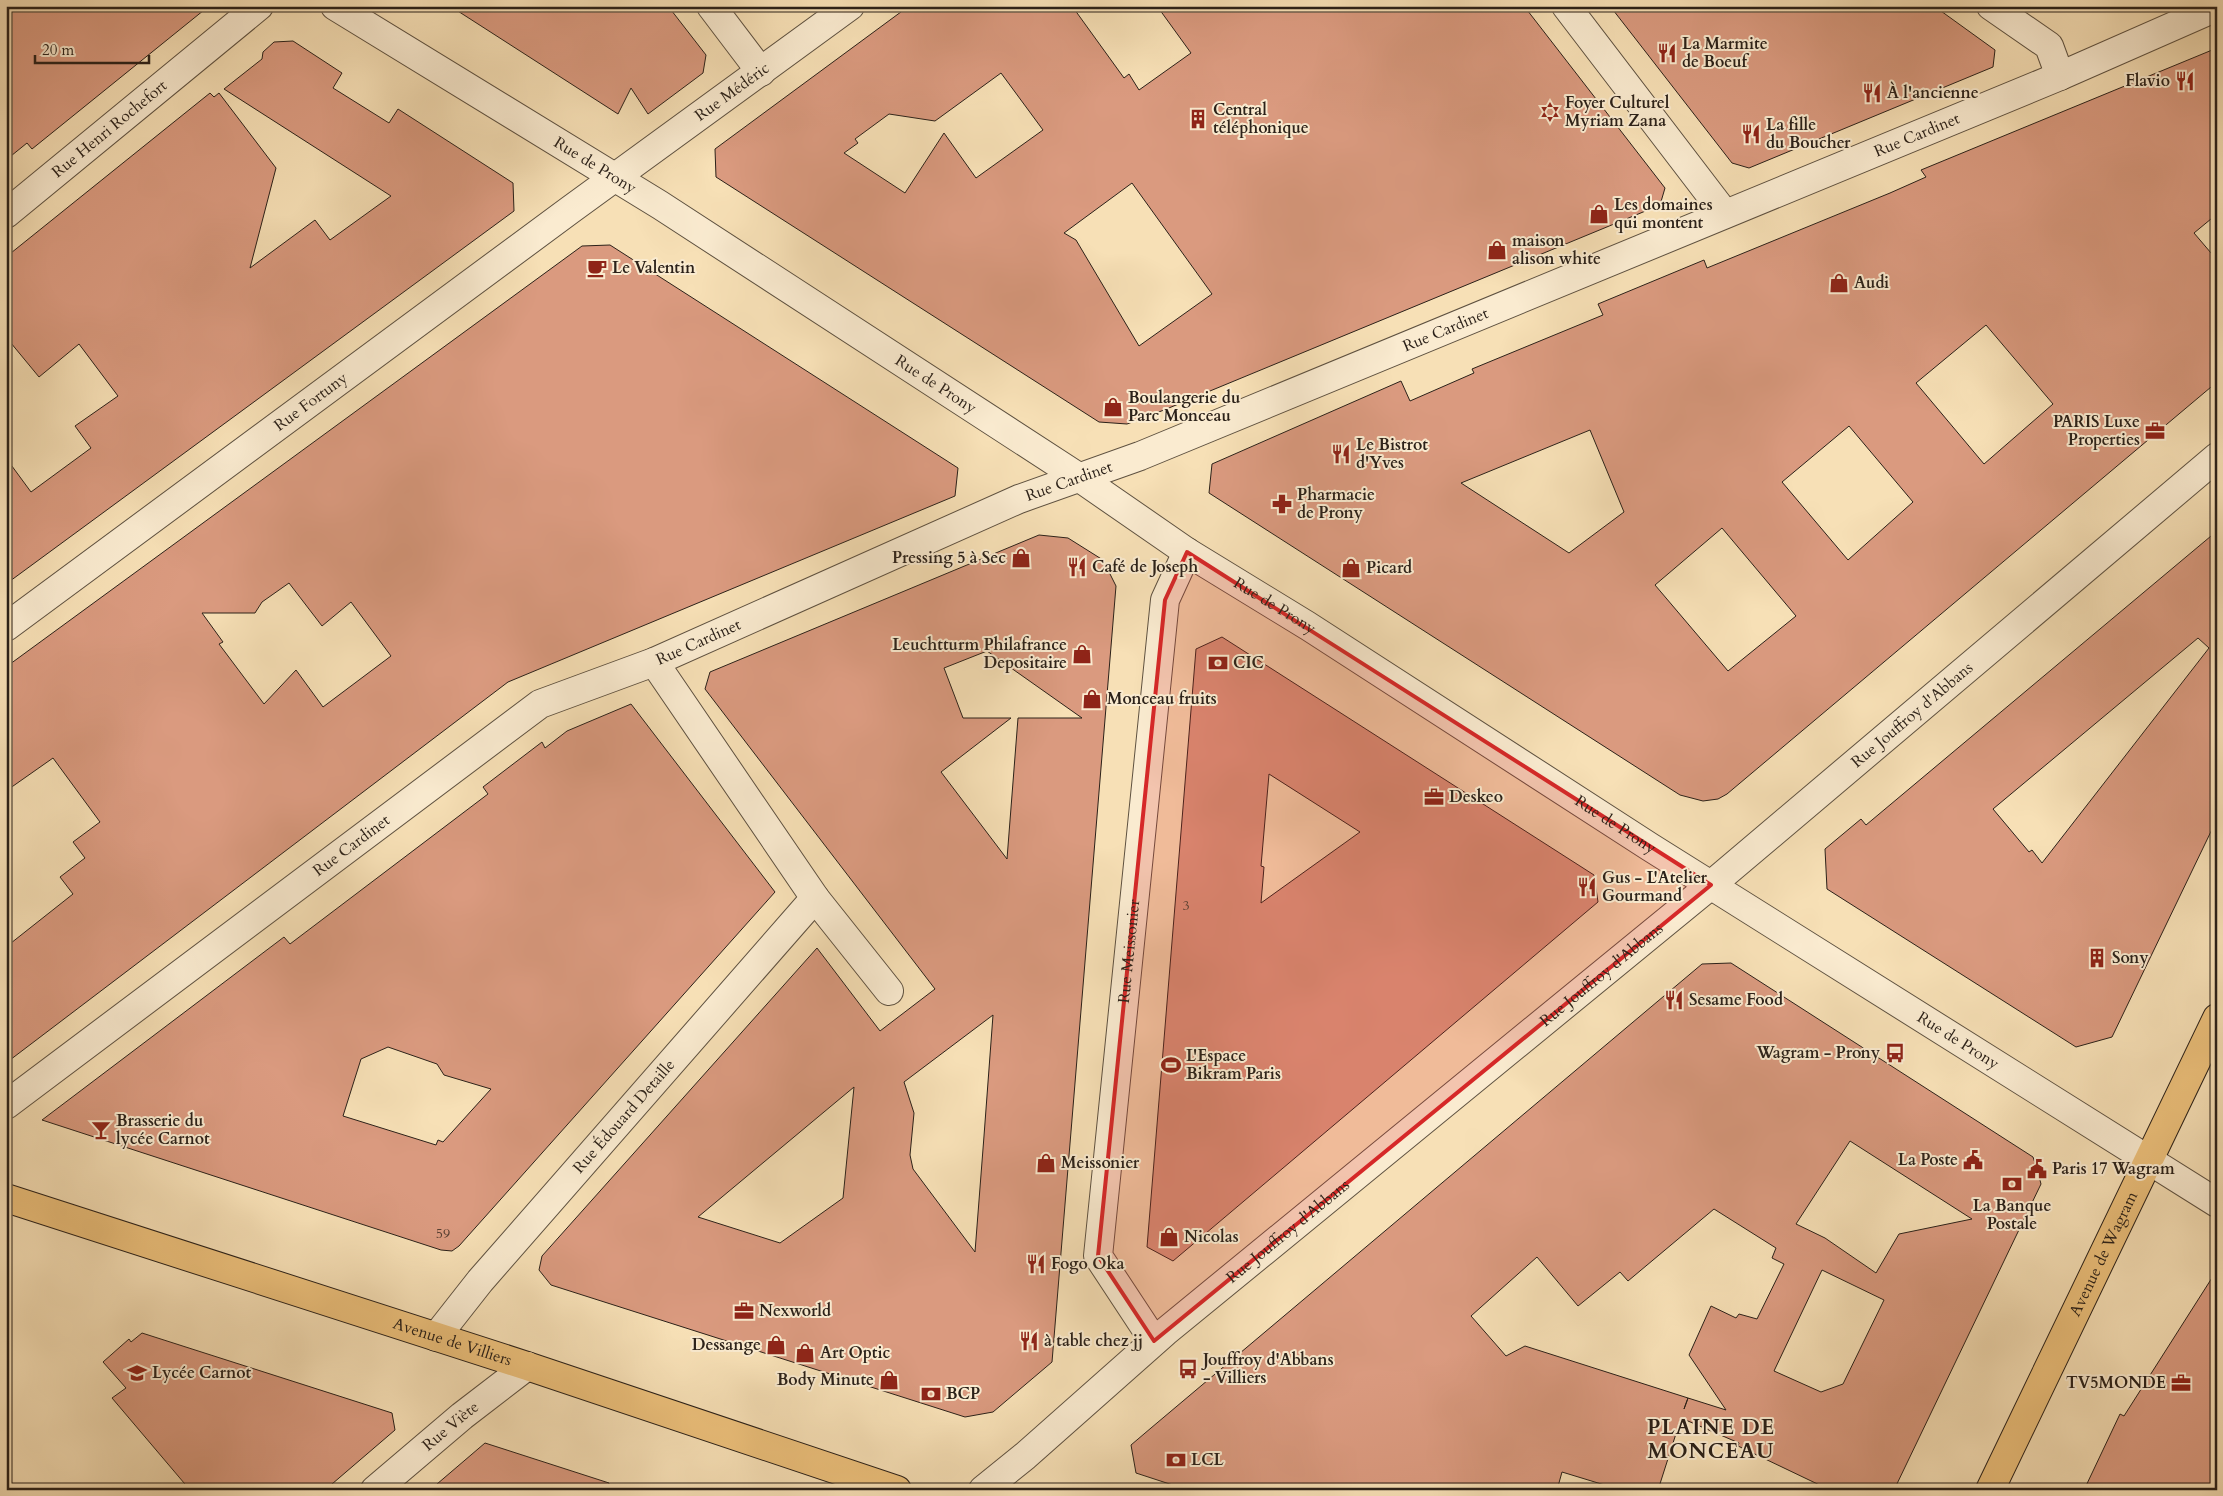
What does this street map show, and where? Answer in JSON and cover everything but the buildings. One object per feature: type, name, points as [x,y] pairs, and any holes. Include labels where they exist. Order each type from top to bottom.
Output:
[{"type":"main road","name":"Avenue de Wagram","points":[[1990,1490],[2217,1018]]},
{"type":"main road","name":"Avenue de Villiers","points":[[6,1198],[526,1366],[896,1490]]},
{"type":"street","name":"Rue Henri Rochefort","points":[[6,214],[259,6]]},
{"type":"street","name":"Rue de Prony","points":[[335,6],[617,178],[1080,478],[1187,552],[1267,600],[1711,885],[2217,1203]]},
{"type":"street","points":[[711,6],[761,72]]},
{"type":"street","name":"Rue Médéric","points":[[617,178],[850,6]]},
{"type":"street","points":[[1566,6],[1725,214]]},
{"type":"street","points":[[1991,6],[2049,46],[2060,76]]},
{"type":"street","name":"Rue Cardinet","points":[[6,1105],[540,704],[654,662],[1019,500],[1140,456],[2060,76],[2217,7]]},
{"type":"street","name":"Rue Fortuny","points":[[6,627],[562,216],[617,178]]},
{"type":"street","name":"Rue Jouffroy d'Abbans","points":[[983,1490],[1025,1456],[1154,1341],[1711,885],[2217,457]]},
{"type":"street","name":"Rue Meissonier","points":[[1154,1341],[1098,1256],[1165,600],[1187,552]]},
{"type":"street","points":[[654,662],[815,898],[889,991]]},
{"type":"street","name":"Rue Édouard Detaille","points":[[436,1337],[480,1281],[815,898]]},
{"type":"street","name":"Rue Viète","points":[[375,1490],[462,1416],[526,1366]]},
{"type":"highlighted area","points":[[1187,552],[1711,885],[1154,1341],[1098,1256],[1165,600]]},
{"type":"place","name":"La Marmite de Boeuf","points":[[1667,53]]},
{"type":"place","name":"Flavio","points":[[2185,81]]},
{"type":"place","name":"À l'ancienne","points":[[1872,93]]},
{"type":"place","name":"Foyer Culturel Myriam Zana","points":[[1550,112]]},
{"type":"place","name":"Central téléphonique","points":[[1198,119]]},
{"type":"place","name":"La fille du Boucher","points":[[1751,134]]},
{"type":"place","name":"Les domaines qui montent","points":[[1599,214]]},
{"type":"place","name":"maison alison white","points":[[1497,250]]},
{"type":"place","name":"Le Valentin","points":[[597,268]]},
{"type":"place","name":"Audi","points":[[1839,283]]},
{"type":"place","name":"Boulangerie du Parc Monceau","points":[[1113,407]]},
{"type":"place","name":"PARIS Luxe Properties","points":[[2155,431]]},
{"type":"place","name":"Le Bistrot d'Yves","points":[[1341,454]]},
{"type":"place","name":"Pharmacie de Prony","points":[[1282,504]]},
{"type":"place","name":"Pressing 5 à Sec","points":[[1021,558]]},
{"type":"place","name":"Café de Joseph","points":[[1077,567]]},
{"type":"place","name":"Picard","points":[[1351,568]]},
{"type":"place","name":"Leuchtturm Philafrance Depositaire","points":[[1082,654]]},
{"type":"place","name":"CIC","points":[[1218,663]]},
{"type":"place","name":"Monceau fruits","points":[[1092,699]]},
{"type":"place","name":"Deskeo","points":[[1434,797]]},
{"type":"place","name":"Gus - L'Atelier Gourmand","points":[[1587,887]]},
{"type":"place","name":"Sony","points":[[2097,958]]},
{"type":"place","name":"Sesame Food","points":[[1674,1000]]},
{"type":"place","name":"Wagram - Prony","points":[[1895,1053]]},
{"type":"place","name":"L'Espace Bikram Paris","points":[[1171,1065]]},
{"type":"place","name":"Brasserie du lycée Carnot","points":[[101,1130]]},
{"type":"place","name":"La Poste","points":[[1973,1160]]},
{"type":"place","name":"Meissonier","points":[[1046,1163]]},
{"type":"place","name":"Paris 17 Wagram","points":[[2037,1169]]},
{"type":"place","name":"La Banque Postale","points":[[2012,1184]]},
{"type":"place","name":"Nicolas","points":[[1169,1237]]},
{"type":"place","name":"Fogo Oka","points":[[1036,1264]]},
{"type":"place","name":"Nexworld","points":[[744,1311]]},
{"type":"place","name":"à table chez jj","points":[[1029,1341]]},
{"type":"place","name":"Dessange","points":[[776,1345]]},
{"type":"place","name":"Art Optic","points":[[805,1353]]},
{"type":"place","name":"Jouffroy d'Abbans - Villiers","points":[[1188,1369]]},
{"type":"place","name":"Lycée Carnot","points":[[137,1373]]},
{"type":"place","name":"Body Minute","points":[[889,1380]]},
{"type":"place","name":"TV5MONDE","points":[[2181,1383]]},
{"type":"place","name":"BCP","points":[[931,1394]]},
{"type":"place","name":"LCL","points":[[1176,1460]]},
{"type":"district","name":"PLAINE DE MONCEAU","points":[[1711,1439]]}]
